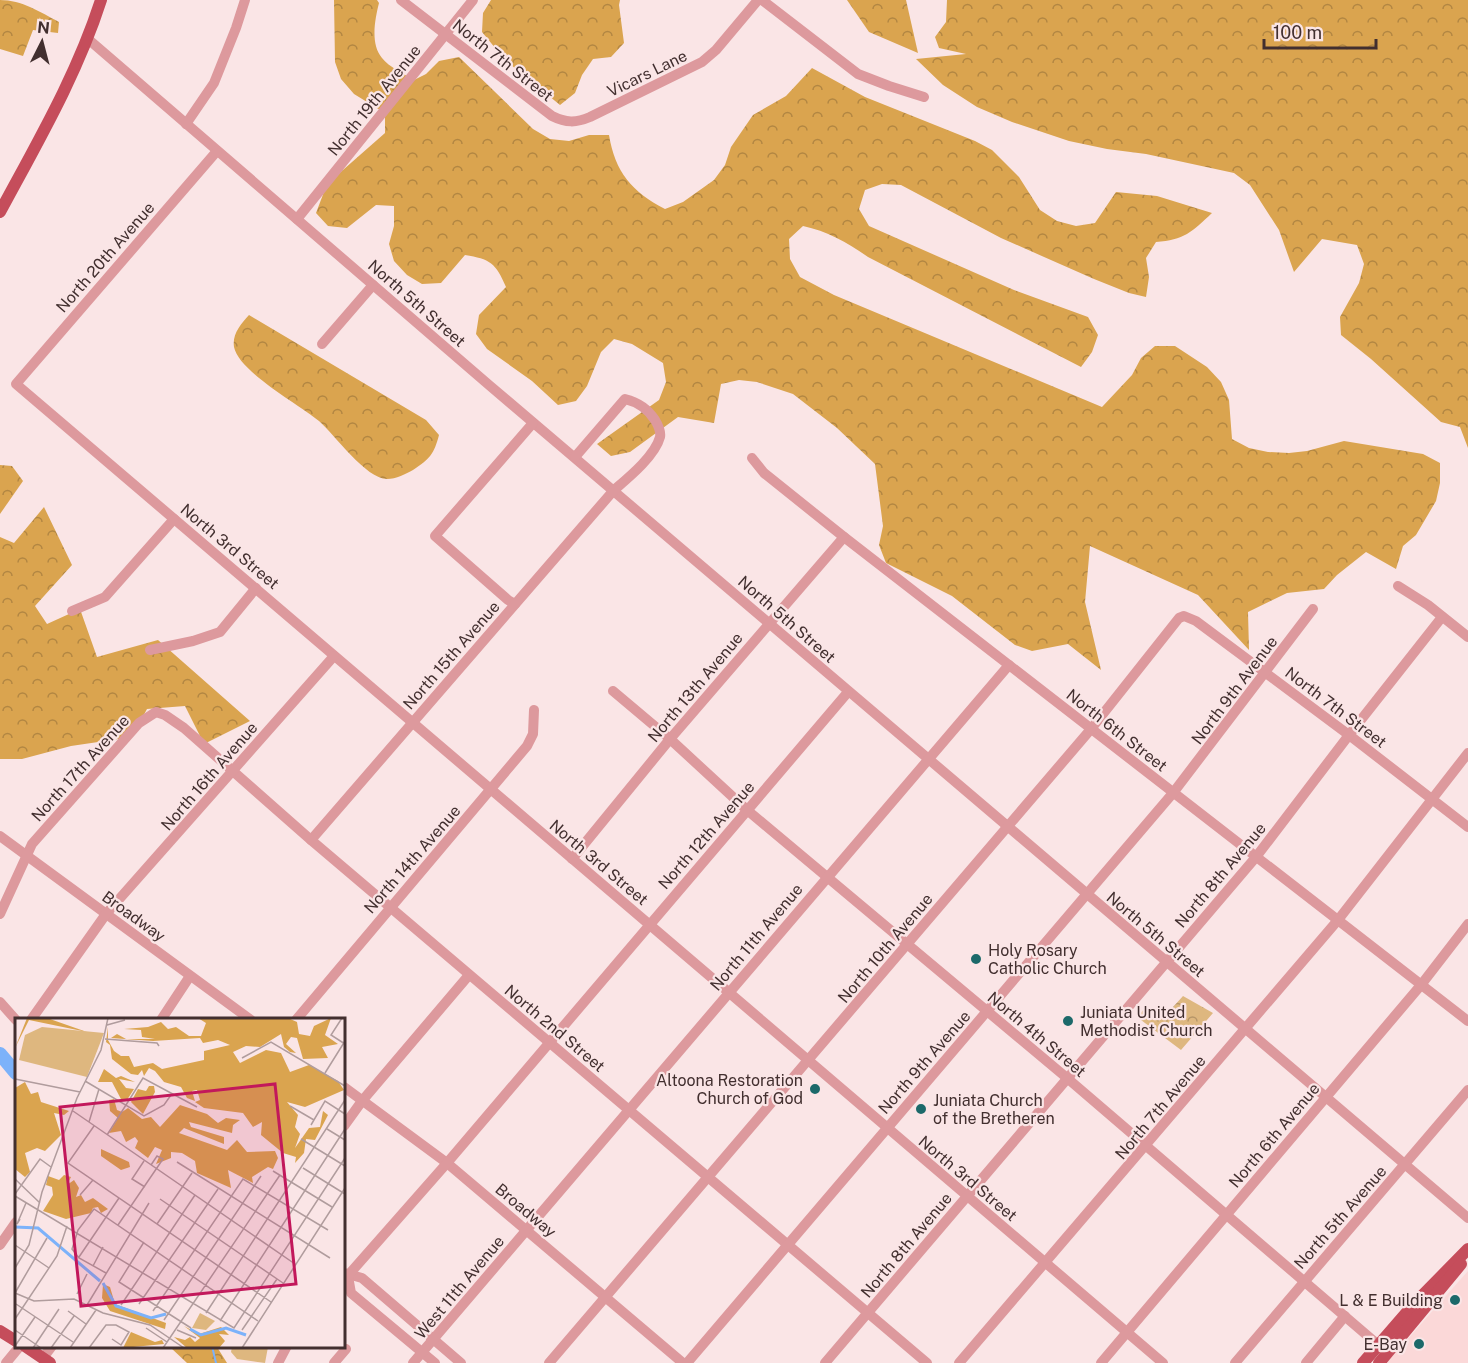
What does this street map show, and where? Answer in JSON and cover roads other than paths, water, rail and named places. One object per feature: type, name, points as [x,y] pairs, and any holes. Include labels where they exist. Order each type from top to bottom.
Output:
[{"type":"main road","points":[[0,212],[66,88],[88,39],[101,0]]},
{"type":"main road","points":[[1379,1363],[1383,1349],[1415,1303],[1468,1249]]},
{"type":"main road","points":[[1363,1363],[1383,1349],[1468,1255]]},
{"type":"main road","points":[[0,1331],[15,1340]]},
{"type":"main road","points":[[26,1348],[46,1361]]},
{"type":"street","points":[[186,123],[214,83],[245,0]]},
{"type":"street","name":"North 7th Street","points":[[400,0],[547,113],[560,120]]},
{"type":"street","name":"North 19th Avenue","points":[[297,219],[473,0]]},
{"type":"street","name":"Vicars Lane","points":[[560,120],[579,122],[702,62],[716,50],[758,0]]},
{"type":"street","points":[[762,0],[858,74],[924,98]]},
{"type":"street","name":"North 5th Street","points":[[88,39],[533,423],[1468,1218]]},
{"type":"street","name":"North 20th Avenue","points":[[16,384],[217,151]]},
{"type":"street","points":[[322,344],[373,285]]},
{"type":"street","name":"North 3rd Street","points":[[16,384],[490,791],[1163,1363]]},
{"type":"street","name":"North 15th Avenue","points":[[311,840],[614,490],[643,462],[661,435],[651,413],[625,399],[575,457]]},
{"type":"street","points":[[515,604],[435,536],[533,423]]},
{"type":"street","name":"North 6th Street","points":[[752,458],[764,473],[844,537],[1468,1021]]},
{"type":"street","points":[[72,611],[105,597],[174,519]]},
{"type":"street","name":"North 13th Avenue","points":[[572,859],[670,739],[844,537]]},
{"type":"street","points":[[1398,586],[1428,605],[1468,637]]},
{"type":"street","points":[[150,650],[193,641],[220,632],[256,588]]},
{"type":"street","name":"North 9th Avenue","points":[[685,1363],[1173,793],[1313,609]]},
{"type":"street","name":"North 7th Street","points":[[1184,616],[1196,621],[1266,673],[1468,827]]},
{"type":"street","name":"North 10th Avenue","points":[[549,1363],[1091,729],[1174,622],[1184,616]]},
{"type":"street","name":"North 8th Avenue","points":[[825,1363],[1066,1077],[1256,857],[1442,617]]},
{"type":"street","name":"North 16th Avenue","points":[[32,1018],[106,914],[334,656]]},
{"type":"street","name":"North 11th Avenue","points":[[527,1230],[1009,665]]},
{"type":"street","name":"North 4th Street","points":[[613,691],[670,739],[747,810],[1066,1077],[1383,1349]]},
{"type":"street","name":"North 12th Avenue","points":[[345,1276],[447,1162],[848,692]]},
{"type":"street","name":"North 14th Avenue","points":[[298,1018],[527,746],[533,734],[534,710]]},
{"type":"street","name":"North 17th Avenue","points":[[26,856],[32,844],[140,723],[156,712],[165,715]]},
{"type":"street","name":"North 2nd Street","points":[[165,715],[184,728],[311,840],[927,1363]]},
{"type":"street","name":"North 7th Avenue","points":[[959,1363],[1338,920],[1468,753]]},
{"type":"street","name":"Broadway","points":[[0,837],[247,1018]]},
{"type":"street","points":[[0,914],[26,856]]},
{"type":"street","name":"North 6th Avenue","points":[[1101,1363],[1421,985],[1468,924]]},
{"type":"street","points":[[345,1125],[362,1101],[469,975]]},
{"type":"street","points":[[161,1018],[190,976]]},
{"type":"street","points":[[0,1002],[15,1019]]},
{"type":"street","name":"Broadway","points":[[345,1088],[447,1162],[685,1363]]},
{"type":"street","name":"North 5th Avenue","points":[[1235,1363],[1468,1090]]},
{"type":"street","points":[[0,1245],[14,1229]]},
{"type":"street","name":"West 11th Avenue","points":[[413,1363],[527,1230]]},
{"type":"street","points":[[435,1363],[351,1293],[345,1276],[362,1278],[461,1363]]},
{"type":"street","points":[[1306,1363],[1345,1316]]},
{"type":"street","points":[[6,1363],[19,1348]]},
{"type":"street","points":[[278,1363],[286,1348]]},
{"type":"street","points":[[334,1363],[345,1349]]},
{"type":"waterway","points":[[0,1054],[15,1072]]},
{"type":"waterway","points":[[212,1348],[216,1363]]},
{"type":"place","name":"Holy Rosary Catholic Church","points":[[976,959]]},
{"type":"place","name":"Juniata United Methodist Church","points":[[1068,1021]]},
{"type":"place","name":"Altoona Restoration Church of God","points":[[815,1089]]},
{"type":"place","name":"Juniata Church of the Bretheren","points":[[921,1109]]},
{"type":"place","name":"L & E Building","points":[[1455,1300]]},
{"type":"place","name":"E-Bay","points":[[1419,1344]]}]
